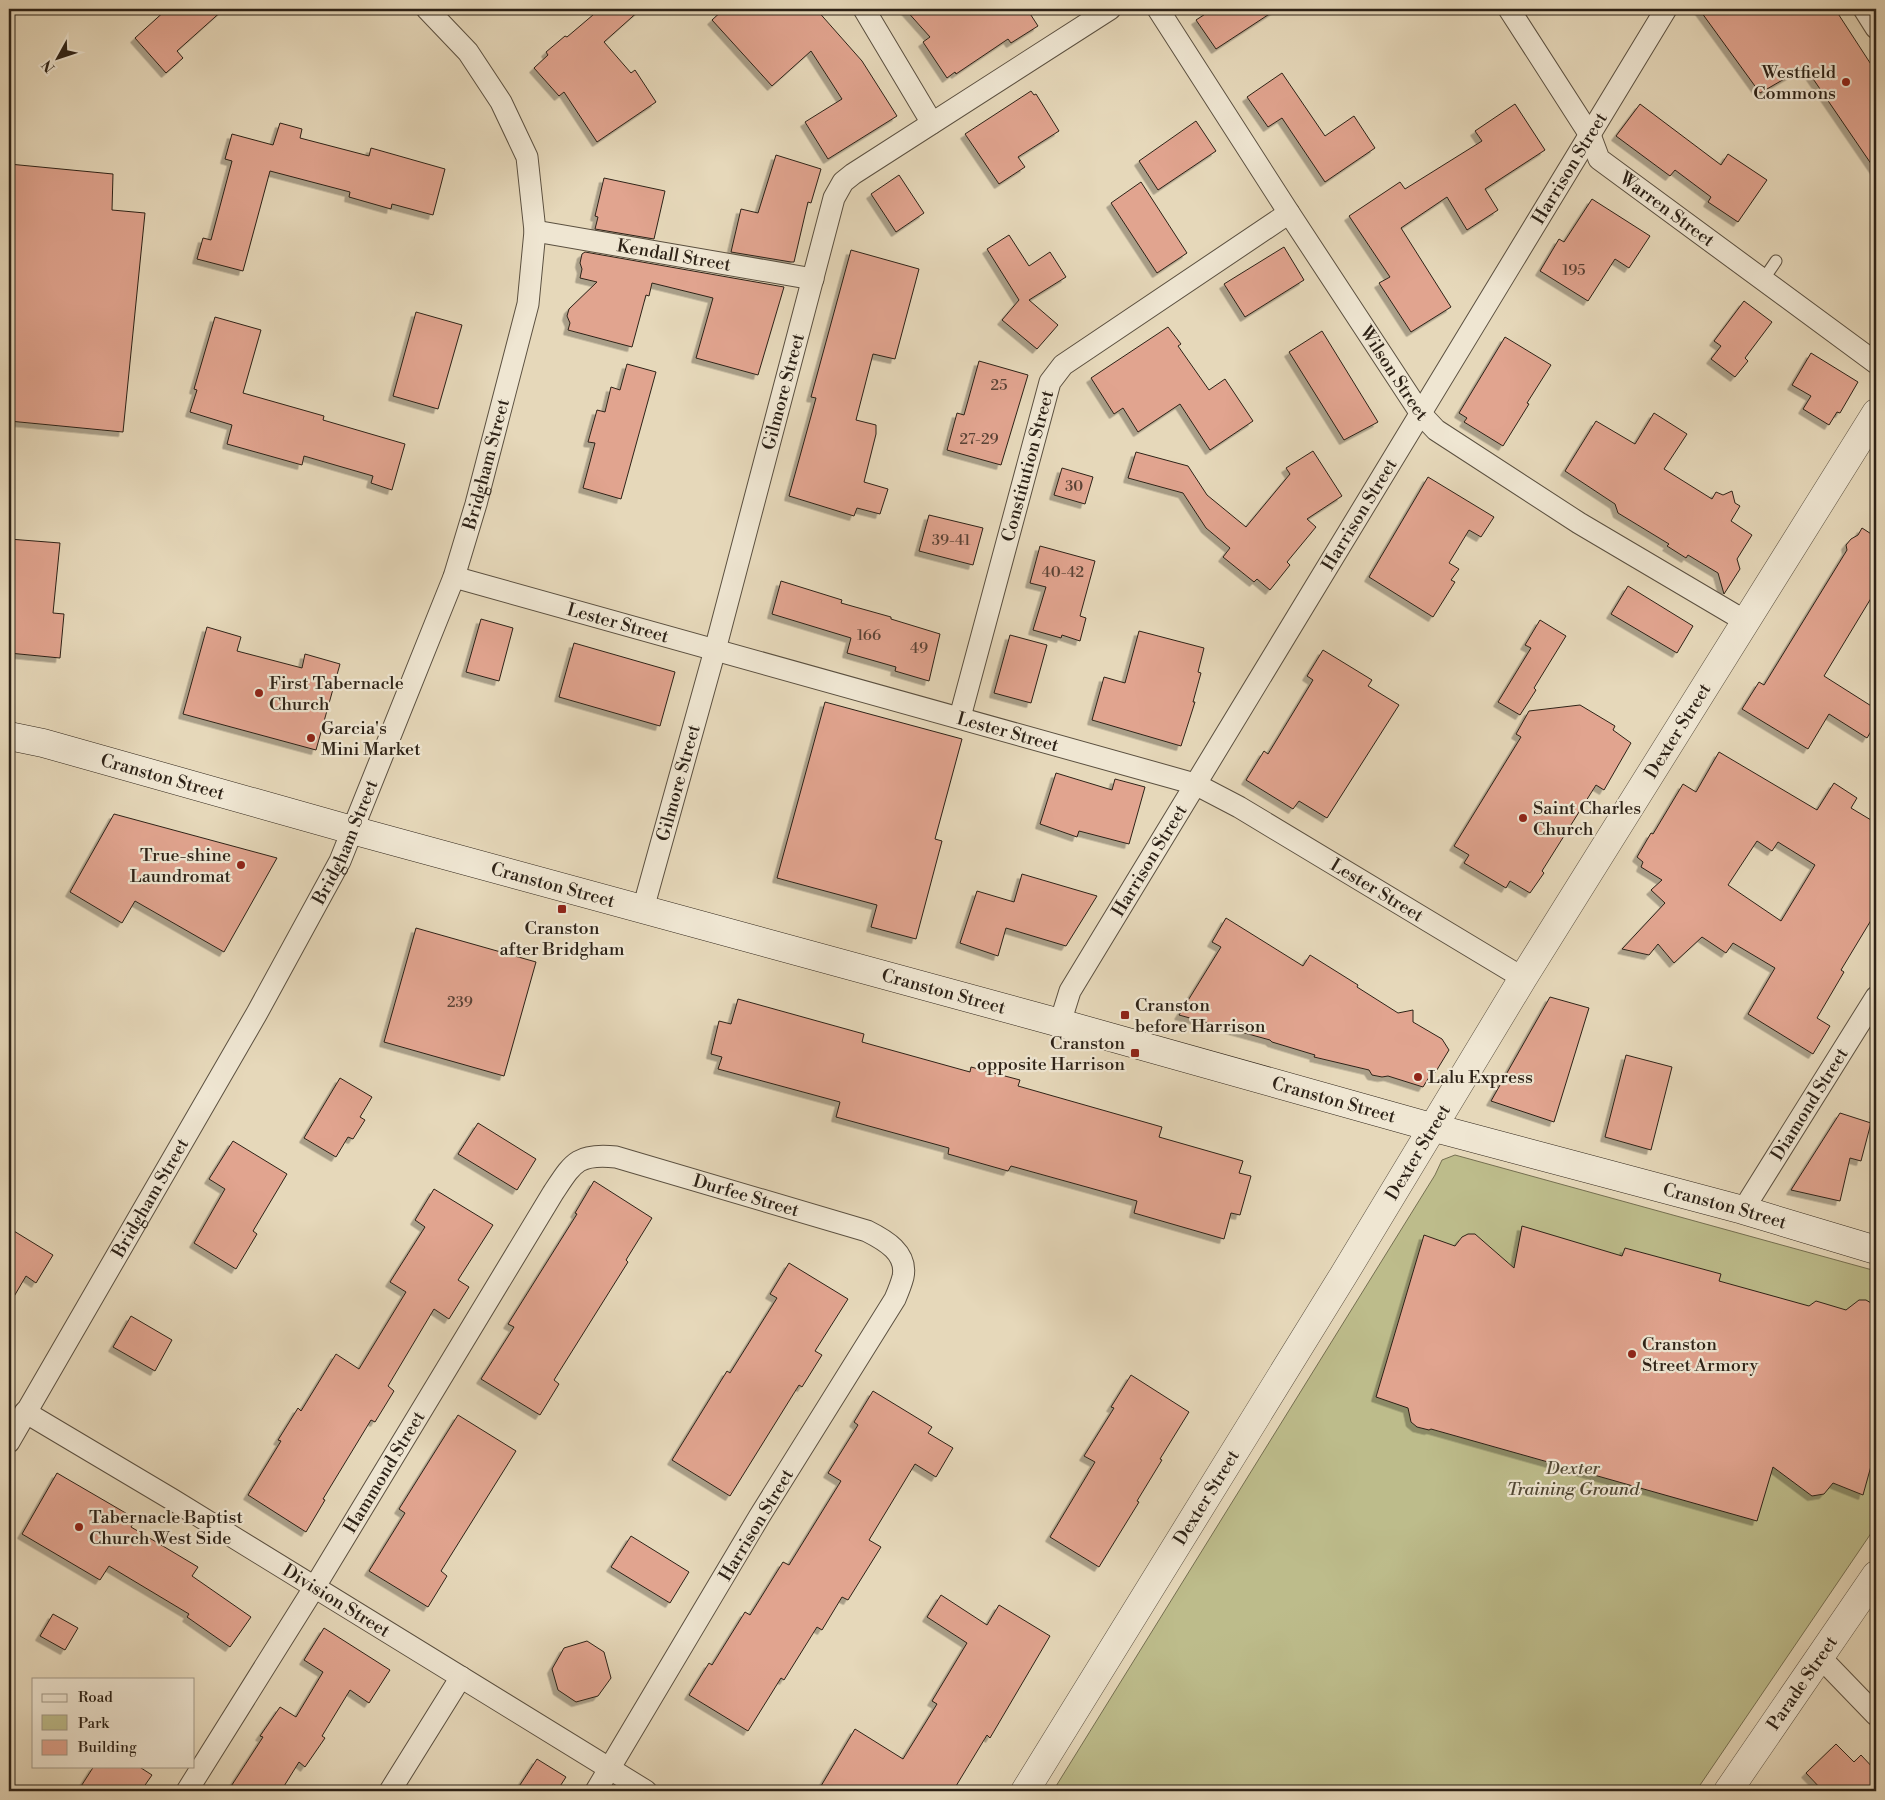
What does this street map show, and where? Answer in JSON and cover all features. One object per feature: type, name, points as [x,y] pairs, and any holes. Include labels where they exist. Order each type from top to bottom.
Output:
[{"type":"main road","name":"Dexter Street","points":[[1025,1791],[1343,1276],[1523,978],[1876,413]]},
{"type":"main road","name":"Cranston Street","points":[[9,736],[43,743],[352,830],[643,908],[1432,1127],[1743,1210],[1876,1250]]},
{"type":"main road","name":"Parade Street","points":[[1728,1791],[1876,1575]]},
{"type":"street","name":"Bridgham Street","points":[[9,1442],[260,1008],[340,861],[454,577],[476,504],[528,304],[535,231],[526,157],[502,102],[468,52],[426,9]]},
{"type":"street","points":[[864,9],[932,123]]},
{"type":"street","name":"Gilmore Street","points":[[643,908],[715,650],[834,198],[843,182],[853,174],[1110,9]]},
{"type":"street","name":"Wilson Street","points":[[1158,9],[1289,214],[1421,414],[1436,430],[1579,523],[1745,621]]},
{"type":"street","name":"Warren Street","points":[[1509,9],[1590,135],[1598,159],[1876,364]]},
{"type":"street","name":"Harrison Street","points":[[1060,1023],[1070,991],[1666,9]]},
{"type":"street","points":[[1864,9],[1876,28]]},
{"type":"street","name":"Constitution Street","points":[[960,717],[1050,382],[1064,366],[1289,214]]},
{"type":"street","name":"Kendall Street","points":[[535,231],[813,279]]},
{"type":"street","name":"Lester Street","points":[[454,577],[1195,784],[1240,807],[1523,978]]},
{"type":"street","name":"Diamond Street","points":[[1743,1210],[1876,997]]},
{"type":"street","name":"Durfee Street","points":[[584,1158],[599,1156],[616,1158],[841,1222],[868,1231],[887,1242],[900,1256]]},
{"type":"street","name":"Hammond Street","points":[[187,1791],[314,1588],[568,1170],[584,1158]]},
{"type":"street","name":"Harrison Street","points":[[596,1791],[760,1517],[895,1300],[904,1275],[900,1256]]},
{"type":"street","name":"Division Street","points":[[25,1412],[173,1500],[609,1770],[646,1791]]},
{"type":"street","points":[[1820,1657],[1876,1715]]},
{"type":"street","points":[[390,1791],[461,1677]]},
{"type":"lane","points":[[1763,280],[1776,261]]},
{"type":"green space","name":"Dexter Training Ground","points":[[1455,1155],[1876,1271],[1876,1526],[1696,1791],[1053,1791],[1435,1175],[1442,1160]]},
{"type":"building","points":[[167,9],[224,9],[177,51],[183,58],[166,73],[135,38]]},
{"type":"building","points":[[600,9],[641,9],[604,42],[631,73],[635,70],[656,102],[597,142],[564,92],[559,96],[534,68],[548,55],[546,52]]},
{"type":"building","points":[[724,9],[816,9],[862,61],[897,116],[828,159],[805,122],[842,99],[811,51],[772,86],[712,20]]},
{"type":"building","points":[[905,9],[1027,9],[1038,26],[1011,43],[1008,39],[947,78],[923,42],[930,37]]},
{"type":"building","points":[[1213,9],[1277,9],[1216,49],[1196,20]]},
{"type":"building","name":"Westfield Commons","points":[[1699,9],[1835,9],[1876,72],[1876,171],[1805,67],[1760,93]]},
{"type":"building","points":[[1282,73],[1325,136],[1354,116],[1375,148],[1325,182],[1282,118],[1268,127],[1247,97]]},
{"type":"building","points":[[1031,91],[1034,95],[1036,94],[1059,131],[1018,157],[1025,167],[999,184],[965,134]]},
{"type":"building","points":[[1515,104],[1545,150],[1485,189],[1498,210],[1467,230],[1447,197],[1401,228],[1451,307],[1411,332],[1379,283],[1390,277],[1349,216],[1400,182],[1405,189],[1482,141],[1475,131]]},
{"type":"building","points":[[1640,104],[1721,165],[1728,154],[1767,180],[1738,222],[1708,202],[1711,197],[1675,170],[1670,176],[1616,136]]},
{"type":"building","points":[[1196,121],[1216,151],[1158,190],[1139,161]]},
{"type":"building","points":[[280,123],[302,129],[300,138],[369,156],[371,148],[445,169],[433,215],[392,204],[391,209],[349,197],[350,192],[270,171],[243,271],[197,259],[203,238],[211,240],[232,161],[225,159],[232,134],[273,145]]},
{"type":"building","points":[[776,155],[821,169],[811,203],[808,202],[794,262],[731,252],[741,209],[758,213]]},
{"type":"building","points":[[9,164],[113,174],[112,210],[145,213],[123,432],[9,421]]},
{"type":"building","points":[[899,175],[924,213],[896,232],[871,194]]},
{"type":"building","points":[[604,178],[665,191],[654,239],[595,229],[598,217],[595,216]]},
{"type":"building","points":[[1141,182],[1187,253],[1157,273],[1111,203]]},
{"type":"building","points":[[1592,199],[1650,236],[1629,268],[1615,259],[1588,301],[1540,271],[1559,239],[1564,242]]},
{"type":"building","points":[[1009,235],[1029,266],[1050,252],[1066,277],[1029,300],[1058,325],[1037,349],[1002,320],[1019,300],[987,249]]},
{"type":"building","points":[[1284,247],[1304,280],[1245,317],[1224,284]]},
{"type":"building","points":[[851,250],[919,269],[895,359],[873,354],[856,420],[876,425],[876,434],[864,482],[888,489],[880,514],[857,508],[854,516],[789,496],[816,398],[811,397]]},
{"type":"building","points":[[585,252],[784,287],[758,375],[696,358],[713,298],[652,283],[649,296],[646,295],[632,347],[568,330],[570,323],[567,316],[569,309],[597,282],[580,278],[582,269],[580,263],[582,254]]},
{"type":"building","points":[[1744,301],[1772,322],[1745,358],[1748,361],[1735,377],[1711,359],[1721,346],[1714,341]]},
{"type":"building","points":[[416,312],[462,325],[438,409],[393,396]]},
{"type":"building","points":[[215,317],[261,330],[243,393],[324,416],[323,420],[405,444],[392,490],[371,483],[373,476],[304,456],[302,465],[227,444],[232,425],[190,412],[197,390],[194,389]]},
{"type":"building","points":[[1168,327],[1181,344],[1178,346],[1209,390],[1225,379],[1253,421],[1210,450],[1180,404],[1138,432],[1123,408],[1114,414],[1091,378]]},
{"type":"building","points":[[1322,331],[1378,422],[1344,440],[1289,352]]},
{"type":"building","points":[[1505,337],[1551,365],[1503,446],[1464,422],[1467,418],[1459,413]]},
{"type":"building","points":[[1811,353],[1858,382],[1840,413],[1837,412],[1829,425],[1803,409],[1811,396],[1792,385]]},
{"type":"building","points":[[979,361],[1028,375],[1001,465],[947,450],[957,413],[964,415]]},
{"type":"building","points":[[627,364],[656,372],[621,499],[583,488],[595,443],[588,442],[597,410],[605,412],[611,387],[620,390]]},
{"type":"building","points":[[1654,413],[1687,434],[1664,469],[1712,499],[1716,492],[1723,495],[1732,491],[1735,503],[1740,506],[1731,521],[1752,535],[1737,559],[1740,569],[1724,594],[1718,573],[1688,555],[1686,558],[1667,546],[1669,544],[1618,513],[1615,504],[1565,471],[1596,421],[1635,444]]},
{"type":"building","points":[[1313,451],[1342,496],[1307,519],[1316,527],[1287,562],[1290,565],[1270,590],[1257,579],[1254,582],[1223,557],[1230,548],[1206,528],[1183,493],[1128,478],[1136,452],[1188,466],[1207,495],[1246,527],[1290,474],[1286,468]]},
{"type":"building","points":[[1062,468],[1093,477],[1085,504],[1054,495]]},
{"type":"building","points":[[1428,477],[1494,517],[1481,537],[1469,530],[1449,563],[1459,569],[1451,580],[1455,582],[1433,617],[1369,577]]},
{"type":"building","points":[[929,515],[983,528],[973,565],[919,551]]},
{"type":"building","points":[[1862,528],[1876,537],[1876,590],[1824,676],[1876,709],[1876,723],[1867,738],[1829,714],[1808,749],[1742,709],[1759,682],[1764,685],[1847,550],[1846,545],[1858,535]]},
{"type":"building","points":[[9,539],[60,543],[53,613],[64,614],[60,658],[9,653]]},
{"type":"building","points":[[1040,546],[1095,561],[1080,616],[1086,618],[1080,641],[1062,635],[1061,638],[1033,630],[1046,587],[1030,583]]},
{"type":"building","points":[[781,581],[842,600],[841,603],[891,617],[891,619],[940,634],[929,681],[895,671],[896,667],[847,653],[851,638],[772,614]]},
{"type":"building","points":[[1628,586],[1693,626],[1677,653],[1611,614]]},
{"type":"building","points":[[481,619],[513,628],[499,681],[466,672]]},
{"type":"building","points":[[1540,620],[1566,636],[1520,715],[1498,702],[1531,648],[1525,645]]},
{"type":"building","points":[[207,627],[241,637],[237,651],[302,668],[305,654],[340,664],[316,750],[183,714]]},
{"type":"building","points":[[1139,631],[1204,648],[1198,672],[1201,673],[1193,702],[1195,702],[1181,746],[1092,720],[1104,677],[1125,683]]},
{"type":"building","points":[[1010,635],[1047,645],[1031,703],[994,693]]},
{"type":"building","points":[[574,643],[675,672],[660,726],[559,697]]},
{"type":"building","points":[[1323,650],[1372,680],[1368,686],[1399,705],[1327,818],[1299,801],[1293,809],[1246,780],[1264,751],[1268,754],[1313,680],[1307,676]]},
{"type":"building","points":[[825,702],[962,739],[935,839],[942,841],[916,939],[871,927],[877,905],[777,878]]},
{"type":"building","name":"Saint Charles Church","points":[[1580,705],[1615,726],[1613,730],[1631,743],[1604,790],[1596,785],[1542,871],[1544,873],[1530,893],[1510,881],[1506,888],[1464,863],[1469,855],[1454,846],[1521,737],[1516,734],[1529,711]]},
{"type":"building","points":[[1719,752],[1817,810],[1834,783],[1857,798],[1851,808],[1876,823],[1876,912],[1841,970],[1844,972],[1817,1018],[1830,1026],[1813,1054],[1748,1014],[1775,968],[1733,943],[1726,953],[1702,937],[1674,963],[1658,944],[1649,955],[1622,949],[1665,903],[1651,890],[1662,880],[1641,867],[1643,862],[1637,857],[1683,784],[1696,792]],"holes":[[[1757,841],[1772,851],[1778,842],[1815,865],[1781,921],[1728,885]]]},
{"type":"building","points":[[1056,773],[1112,790],[1115,779],[1145,787],[1129,844],[1079,831],[1077,837],[1040,824]]},
{"type":"building","points":[[114,814],[277,858],[224,952],[135,901],[122,923],[70,892]]},
{"type":"building","points":[[1022,874],[1097,896],[1066,946],[1006,928],[998,956],[960,943],[977,891],[1014,902]]},
{"type":"building","points":[[1226,918],[1303,966],[1310,955],[1398,1013],[1413,1010],[1413,1022],[1442,1039],[1449,1050],[1435,1073],[1431,1074],[1423,1087],[1388,1076],[1372,1075],[1369,1070],[1314,1057],[1315,1055],[1270,1040],[1179,1015],[1221,947],[1212,942]]},
{"type":"building","points":[[416,928],[536,962],[504,1076],[384,1042]]},
{"type":"building","points":[[1550,997],[1589,1008],[1554,1122],[1491,1101]]},
{"type":"building","points":[[738,999],[864,1034],[862,1042],[970,1072],[971,1067],[1020,1080],[1018,1086],[1162,1127],[1159,1137],[1243,1161],[1239,1173],[1251,1176],[1240,1215],[1231,1213],[1224,1239],[1134,1213],[1137,1201],[1011,1166],[1008,1171],[948,1154],[949,1148],[836,1117],[840,1102],[718,1069],[722,1057],[711,1054],[719,1021],[731,1024]]},
{"type":"building","points":[[1626,1055],[1672,1067],[1651,1150],[1605,1137]]},
{"type":"building","points":[[340,1078],[372,1097],[360,1117],[365,1120],[353,1139],[348,1137],[336,1157],[304,1138]]},
{"type":"building","points":[[1840,1113],[1871,1123],[1861,1161],[1850,1158],[1840,1201],[1791,1190]]},
{"type":"building","points":[[478,1123],[536,1159],[517,1190],[458,1154]]},
{"type":"building","points":[[233,1141],[287,1174],[253,1231],[257,1234],[236,1269],[194,1243],[225,1189],[209,1179]]},
{"type":"building","points":[[594,1181],[652,1218],[626,1260],[628,1262],[554,1380],[559,1384],[540,1415],[481,1379],[514,1327],[508,1324],[577,1214],[575,1213]]},
{"type":"building","points":[[434,1189],[493,1225],[458,1280],[469,1287],[449,1319],[434,1309],[388,1386],[394,1391],[375,1422],[371,1420],[323,1499],[325,1500],[306,1532],[248,1495],[281,1441],[278,1440],[298,1408],[301,1411],[336,1354],[359,1369],[406,1292],[390,1282],[425,1227],[415,1220]]},
{"type":"building","name":"Cranston Street Armory","points":[[1522,1226],[1622,1256],[1625,1248],[1721,1274],[1719,1281],[1809,1306],[1816,1301],[1846,1310],[1859,1300],[1866,1300],[1871,1303],[1876,1308],[1876,1448],[1863,1495],[1833,1483],[1824,1494],[1812,1496],[1773,1467],[1757,1521],[1431,1429],[1417,1427],[1411,1422],[1408,1408],[1376,1397],[1424,1235],[1455,1246],[1462,1237],[1468,1234],[1475,1234],[1514,1268]]},
{"type":"building","points":[[9,1228],[53,1255],[36,1283],[26,1276],[9,1305]]},
{"type":"building","points":[[789,1263],[848,1299],[815,1351],[822,1355],[802,1387],[799,1385],[730,1496],[672,1460],[727,1371],[730,1373],[777,1298],[770,1294]]},
{"type":"building","points":[[131,1316],[172,1340],[155,1371],[113,1347]]},
{"type":"building","points":[[1131,1375],[1189,1412],[1160,1459],[1162,1460],[1137,1501],[1139,1502],[1099,1567],[1050,1537],[1095,1462],[1084,1456],[1114,1408],[1111,1407]]},
{"type":"building","points":[[873,1391],[932,1427],[928,1433],[953,1448],[936,1477],[915,1464],[869,1540],[881,1547],[848,1600],[842,1597],[822,1630],[817,1627],[784,1680],[781,1678],[748,1731],[689,1695],[709,1663],[712,1665],[745,1612],[750,1615],[783,1562],[789,1565],[841,1481],[828,1473],[858,1425],[854,1422]]},
{"type":"building","points":[[458,1415],[516,1451],[441,1571],[447,1576],[428,1607],[369,1571],[405,1513],[399,1509]]},
{"type":"building","points":[[57,1473],[136,1519],[131,1527],[198,1567],[192,1576],[251,1617],[230,1647],[187,1617],[189,1614],[109,1566],[100,1580],[22,1534]]},
{"type":"building","points":[[631,1536],[689,1572],[670,1603],[611,1567]]},
{"type":"building","points":[[941,1595],[987,1625],[999,1605],[1050,1636],[990,1738],[987,1735],[953,1791],[818,1791],[855,1729],[903,1759],[937,1704],[932,1701],[967,1643],[927,1617]]},
{"type":"building","points":[[53,1614],[78,1628],[65,1650],[40,1636]]},
{"type":"building","points":[[324,1628],[390,1670],[369,1703],[350,1690],[322,1736],[325,1738],[305,1767],[299,1762],[281,1791],[228,1791],[263,1737],[260,1736],[280,1707],[296,1717],[323,1672],[304,1660]]},
{"type":"building","points":[[587,1641],[604,1652],[611,1678],[598,1696],[576,1702],[558,1690],[552,1669],[564,1648]]},
{"type":"building","points":[[1836,1744],[1854,1762],[1861,1755],[1876,1771],[1876,1791],[1823,1791],[1806,1773]]},
{"type":"building","points":[[537,1759],[566,1777],[557,1791],[516,1791]]},
{"type":"building","points":[[93,1768],[141,1768],[152,1775],[141,1791],[78,1791]]},
{"type":"place","name":"Westfield Commons","points":[[1846,82]]},
{"type":"place","name":"First Tabernacle Church","points":[[259,693]]},
{"type":"place","name":"Garcia's Mini Market","points":[[311,738]]},
{"type":"place","name":"Saint Charles Church","points":[[1523,818]]},
{"type":"place","name":"True-shine Laundromat","points":[[241,865]]},
{"type":"place","name":"Cranston after Bridgham","points":[[562,909]]},
{"type":"place","name":"Cranston before Harrison","points":[[1125,1015]]},
{"type":"place","name":"Cranston opposite Harrison","points":[[1135,1053]]},
{"type":"place","name":"Lalu Express","points":[[1418,1077]]},
{"type":"place","name":"Cranston Street Armory","points":[[1632,1354]]},
{"type":"place","name":"Tabernacle Baptist Church West Side","points":[[79,1527]]}]
